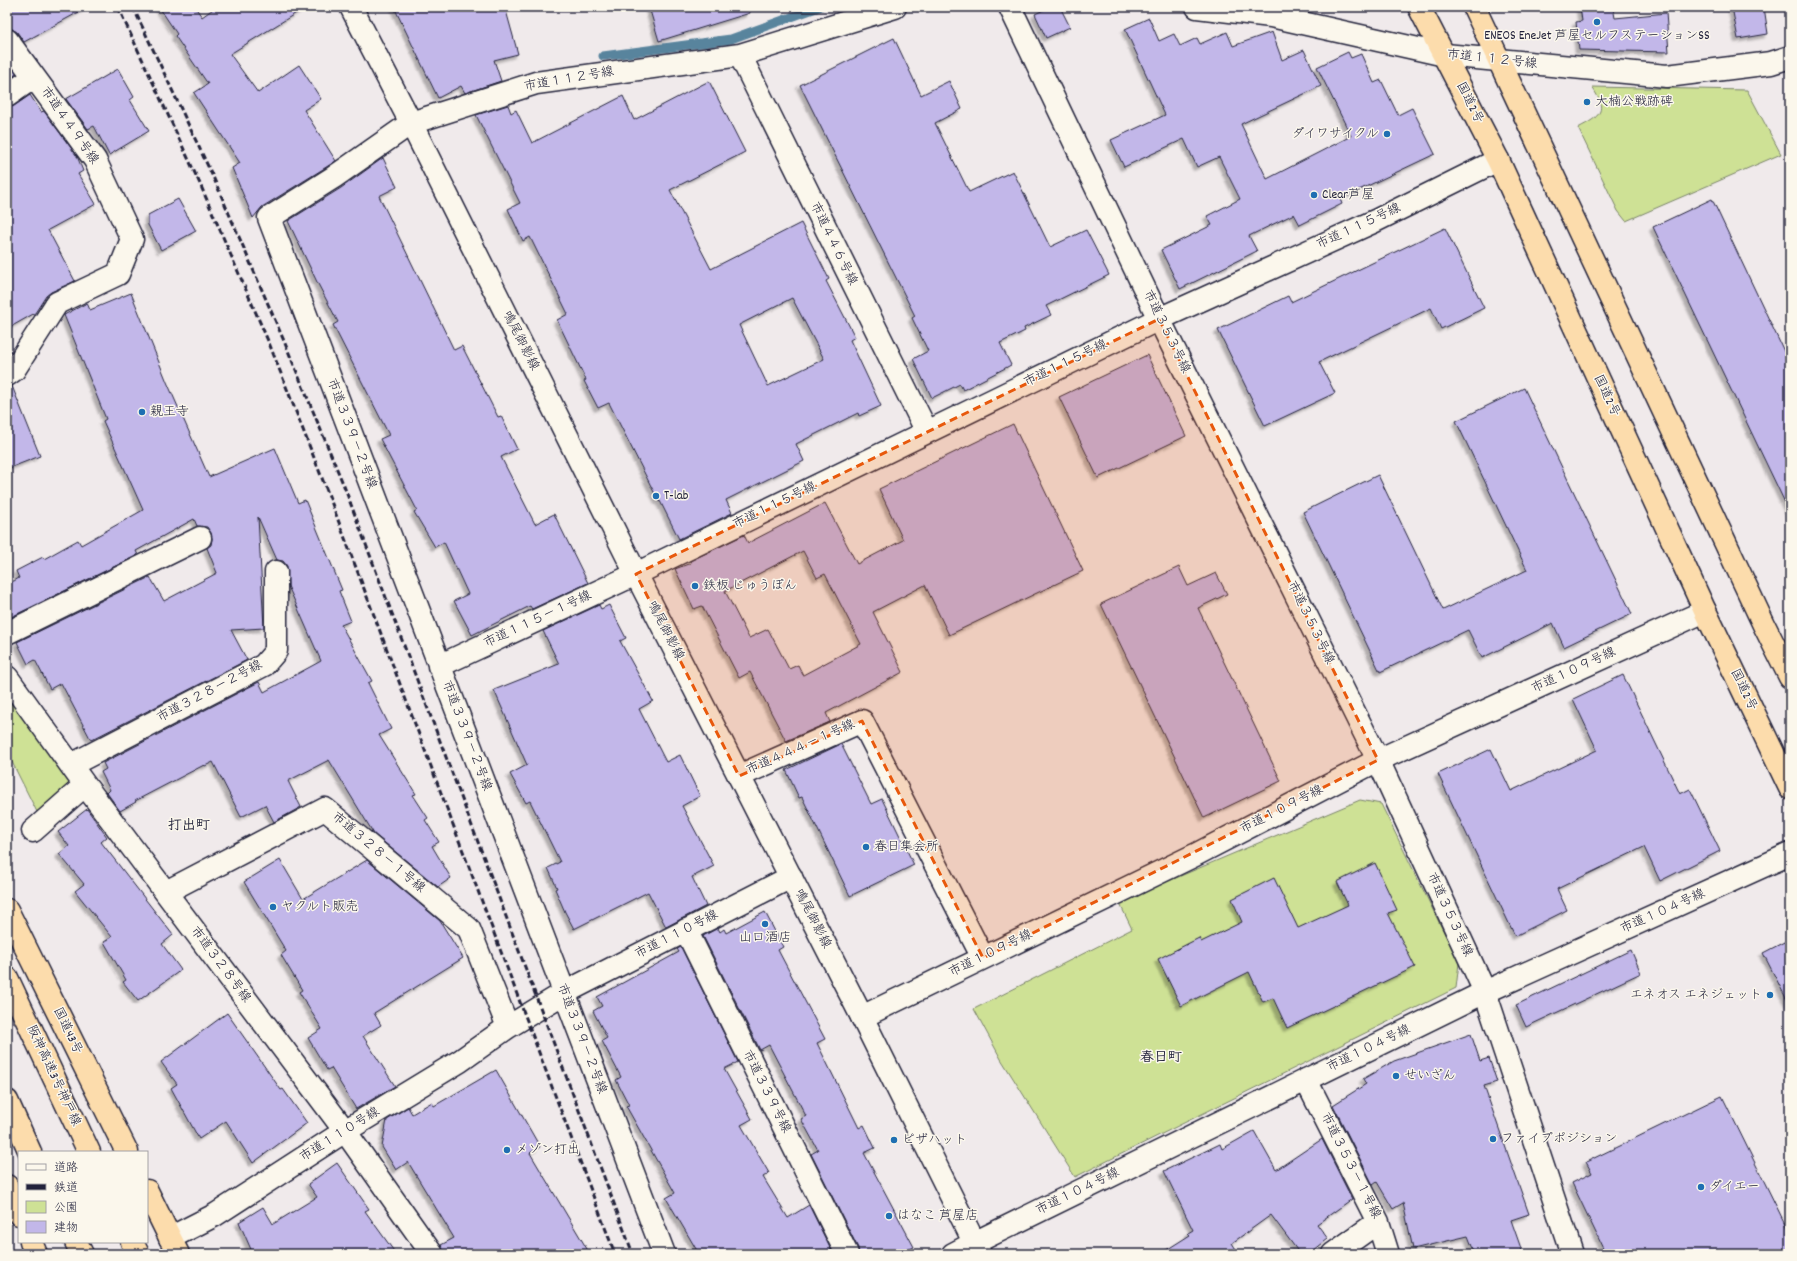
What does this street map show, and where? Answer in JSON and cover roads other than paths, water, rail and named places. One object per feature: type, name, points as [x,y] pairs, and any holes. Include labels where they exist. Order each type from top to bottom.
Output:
[{"type":"highway","name":"国道2号","points":[[1419,7],[1498,160],[1705,611],[1790,788]]},
{"type":"highway","points":[[1474,7],[1750,596],[1790,677]]},
{"type":"highway","name":"国道43号","points":[[7,910],[127,1151]]},
{"type":"highway","name":"阪神高速3号神戸線","points":[[7,978],[89,1151]]},
{"type":"highway","points":[[7,1100],[30,1151]]},
{"type":"highway","points":[[7,1186],[18,1212]]},
{"type":"highway","points":[[148,1193],[174,1246]]},
{"type":"highway","points":[[31,1243],[36,1254]]},
{"type":"highway","points":[[76,1243],[82,1254]]},
{"type":"highway","points":[[132,1243],[138,1254]]},
{"type":"street","name":"鳴尾御影線","points":[[351,7],[411,122],[636,574],[862,1017],[977,1248]]},
{"type":"street","name":"市道１１２号線","points":[[268,218],[334,177],[411,122],[536,83],[740,55],[895,7]]},
{"type":"street","name":"市道３５３号線","points":[[1010,7],[1159,319],[1378,760],[1484,992],[1572,1254]]},
{"type":"street","name":"市道１１２号線","points":[[1197,7],[1271,16],[1445,55],[1500,62],[1667,76],[1771,63],[1790,57]]},
{"type":"street","name":"市道４４９号線","points":[[7,40],[95,160],[132,239],[118,274],[57,303],[14,370],[7,375]]},
{"type":"street","name":"市道４４６号線","points":[[740,55],[927,432]]},
{"type":"street","points":[[7,96],[34,76]]},
{"type":"street","name":"市道１１５号線","points":[[636,574],[1159,319],[1375,221],[1498,160]]},
{"type":"street","name":"市道３３９－２号線","points":[[268,218],[664,1254]]},
{"type":"street","points":[[7,633],[200,538]]},
{"type":"street","name":"市道３２８－２号線","points":[[71,765],[264,665],[276,651],[276,572]]},
{"type":"street","name":"市道１１５－１号線","points":[[439,666],[636,574]]},
{"type":"street","name":"市道１０９号線","points":[[862,1017],[1195,855],[1378,760],[1705,611]]},
{"type":"street","name":"市道３２８号線","points":[[7,677],[85,785],[345,1131],[432,1254]]},
{"type":"street","name":"市道４４４－１号線","points":[[739,776],[862,721],[983,958]]},
{"type":"street","points":[[33,831],[85,785]]},
{"type":"street","name":"市道３２８－１号線","points":[[166,892],[325,809],[469,929],[508,1027]]},
{"type":"street","name":"市道１０４号線","points":[[954,1254],[977,1248],[1306,1080],[1484,992],[1790,854]]},
{"type":"street","name":"市道１１０号線","points":[[174,1246],[215,1215],[345,1131],[460,1061],[508,1027],[564,993],[791,877]]},
{"type":"street","name":"市道３３９号線","points":[[686,930],[847,1254]]},
{"type":"street","name":"市道３５３－１号線","points":[[1306,1080],[1378,1222],[1388,1254]]},
{"type":"street","points":[[1333,1254],[1378,1222]]},
{"type":"waterway","points":[[603,56],[731,39],[819,7]]},
{"type":"railway","points":[[118,7],[200,184],[269,343],[329,496],[615,1254]]},
{"type":"railway","points":[[133,7],[214,179],[284,341],[344,486],[633,1254]]},
{"type":"place","name":"ENEOS EneJet 芦屋セルフステーションSS","points":[[1597,22]]},
{"type":"place","name":"大楠公戦跡碑","points":[[1587,102]]},
{"type":"place","name":"ダイワサイクル","points":[[1387,134]]},
{"type":"place","name":"Clear芦屋","points":[[1314,195]]},
{"type":"place","name":"親王寺","points":[[142,412]]},
{"type":"place","name":"T-lab","points":[[656,496]]},
{"type":"place","name":"鉄板 じゅうぼん","points":[[695,586]]},
{"type":"place","name":"春日集会所","points":[[866,847]]},
{"type":"place","name":"ヤクルト販売","points":[[273,907]]},
{"type":"place","name":"山口酒店","points":[[765,924]]},
{"type":"place","name":"エネオス エネジェット","points":[[1770,995]]},
{"type":"place","name":"せいざん","points":[[1396,1076]]},
{"type":"place","name":"ファイブポジション","points":[[1493,1139]]},
{"type":"place","name":"ピザハット","points":[[894,1140]]},
{"type":"place","name":"メゾン打出","points":[[507,1150]]},
{"type":"place","name":"ダイエー","points":[[1701,1187]]},
{"type":"place","name":"はなこ 芦屋店","points":[[889,1216]]},
{"type":"district","name":"打出町","points":[[189,826]]},
{"type":"district","name":"春日町","points":[[1161,1058]]}]
